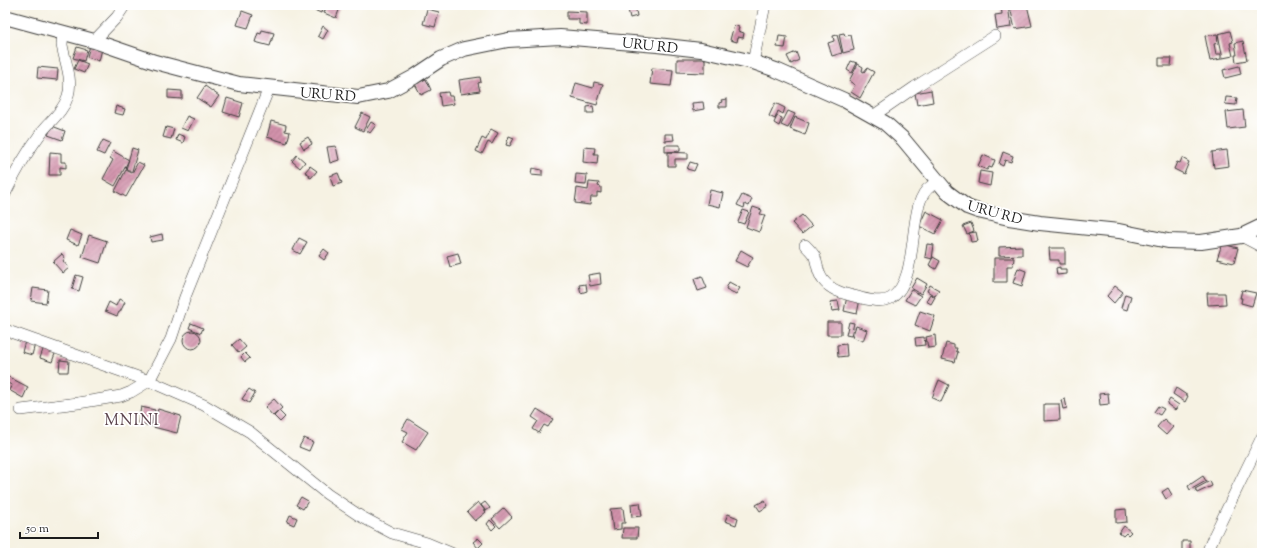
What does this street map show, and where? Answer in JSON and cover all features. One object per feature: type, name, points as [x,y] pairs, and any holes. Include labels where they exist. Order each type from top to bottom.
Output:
[{"type":"street","points":[[94,41],[125,5]]},
{"type":"street","points":[[753,62],[765,5]]},
{"type":"street","name":"URU RD","points":[[5,17],[94,41],[156,62],[239,84],[358,97],[388,91],[414,77],[441,59],[464,49],[508,40],[560,38],[618,41],[701,50],[753,62],[776,70],[844,100],[885,123],[903,139],[947,192],[967,207],[1009,218],[1040,223],[1119,231],[1168,241],[1201,242],[1241,236],[1262,226]]},
{"type":"street","points":[[5,194],[20,164],[41,133],[62,108],[68,96],[69,78],[67,62],[62,44],[63,33]]},
{"type":"street","points":[[873,116],[915,87],[995,36]]},
{"type":"street","points":[[21,410],[121,396],[149,381],[171,339],[185,296],[269,88]]},
{"type":"street","points":[[806,245],[814,256],[821,279],[829,286],[842,293],[869,300],[890,299],[898,291],[906,275],[912,254],[917,213],[921,199],[930,186],[939,182]]},
{"type":"street","points":[[1241,236],[1262,247]]},
{"type":"street","points":[[5,330],[149,381],[204,406],[250,432],[328,494],[360,516],[392,533],[427,543],[451,553]]},
{"type":"street","points":[[1207,553],[1262,437]]},
{"type":"building","points":[[316,5],[323,5],[321,13],[314,10]]},
{"type":"building","points":[[327,5],[341,5],[336,18],[324,13]]},
{"type":"building","points":[[627,5],[635,5],[637,16],[630,18]]},
{"type":"building","points":[[1008,5],[1011,27],[997,29],[995,15],[1002,14],[1001,6]]},
{"type":"building","points":[[1027,5],[1032,26],[1015,29],[1010,7]]},
{"type":"building","points":[[427,9],[439,12],[435,27],[423,24]]},
{"type":"building","points":[[242,11],[253,15],[248,28],[237,25]]},
{"type":"building","points":[[567,11],[587,12],[587,25],[579,24],[579,19],[567,19]]},
{"type":"building","points":[[734,25],[739,27],[738,31],[744,33],[743,38],[738,37],[737,42],[730,40]]},
{"type":"building","points":[[323,26],[328,30],[323,39],[318,36]]},
{"type":"building","points":[[262,30],[274,33],[270,46],[255,42],[258,33],[261,34]]},
{"type":"building","points":[[1230,31],[1233,42],[1230,43],[1233,56],[1223,58],[1218,34]]},
{"type":"building","points":[[844,33],[845,36],[851,35],[854,50],[843,53],[839,34]]},
{"type":"building","points":[[1217,34],[1218,43],[1214,44],[1216,54],[1221,54],[1221,59],[1210,61],[1205,36]]},
{"type":"building","points":[[837,35],[842,53],[832,56],[828,43],[834,41],[833,36]]},
{"type":"building","points":[[779,36],[787,37],[785,48],[777,47]]},
{"type":"building","points":[[1243,41],[1247,60],[1236,62],[1235,55],[1237,55],[1235,43]]},
{"type":"building","points":[[90,45],[102,49],[99,61],[87,57]]},
{"type":"building","points":[[77,47],[87,50],[84,61],[73,58]]},
{"type":"building","points":[[796,52],[799,60],[791,64],[787,56]]},
{"type":"building","points":[[1159,58],[1172,58],[1171,66],[1159,66]]},
{"type":"building","points":[[677,59],[705,59],[705,73],[677,72]]},
{"type":"building","points":[[78,60],[88,64],[84,73],[74,69]]},
{"type":"building","points":[[851,61],[857,63],[852,73],[847,70]]},
{"type":"building","points":[[858,64],[863,67],[862,71],[864,72],[867,68],[874,72],[860,98],[851,92],[855,85],[849,81]]},
{"type":"building","points":[[1239,66],[1241,74],[1225,78],[1223,70]]},
{"type":"building","points":[[38,67],[58,69],[57,80],[37,78]]},
{"type":"building","points":[[652,68],[673,70],[671,86],[650,84]]},
{"type":"building","points":[[480,77],[481,82],[478,83],[480,91],[461,94],[459,80]]},
{"type":"building","points":[[426,79],[431,90],[421,95],[415,84]]},
{"type":"building","points":[[594,82],[603,84],[597,105],[572,98],[576,83],[593,88]]},
{"type":"building","points":[[205,86],[219,96],[211,107],[197,98]]},
{"type":"building","points":[[168,90],[182,91],[182,99],[168,98]]},
{"type":"building","points":[[931,90],[933,102],[917,105],[915,93]]},
{"type":"building","points":[[448,92],[449,96],[452,96],[454,104],[441,106],[439,93]]},
{"type":"building","points":[[1226,97],[1237,98],[1236,105],[1225,104]]},
{"type":"building","points":[[227,98],[243,103],[239,117],[223,112]]},
{"type":"building","points":[[727,99],[727,107],[719,107],[719,103],[722,102],[721,100]]},
{"type":"building","points":[[703,102],[704,109],[693,111],[692,103]]},
{"type":"building","points":[[775,103],[785,108],[783,114],[778,111],[775,119],[769,116]]},
{"type":"building","points":[[116,106],[125,109],[123,115],[114,113]]},
{"type":"building","points":[[593,106],[594,113],[587,113],[587,107]]},
{"type":"building","points":[[1243,110],[1245,127],[1228,129],[1226,112]]},
{"type":"building","points":[[788,111],[795,114],[788,128],[781,125]]},
{"type":"building","points":[[362,113],[370,117],[363,131],[355,127]]},
{"type":"building","points":[[187,116],[194,119],[188,131],[181,128]]},
{"type":"building","points":[[777,116],[782,118],[779,126],[774,123]]},
{"type":"building","points":[[795,117],[809,123],[805,135],[790,129]]},
{"type":"building","points":[[271,121],[286,125],[285,131],[290,132],[287,143],[267,137]]},
{"type":"building","points":[[371,122],[376,125],[370,133],[366,130]]},
{"type":"building","points":[[52,126],[65,131],[62,140],[48,135]]},
{"type":"building","points":[[166,127],[174,129],[171,139],[163,137]]},
{"type":"building","points":[[491,129],[498,133],[492,144],[488,142],[482,154],[476,151],[482,138],[486,140]]},
{"type":"building","points":[[178,134],[185,137],[183,143],[176,140]]},
{"type":"building","points":[[665,134],[673,134],[674,140],[665,141]]},
{"type":"building","points":[[509,136],[514,138],[510,146],[506,145]]},
{"type":"building","points":[[308,137],[312,144],[304,149],[300,142]]},
{"type":"building","points":[[103,140],[110,143],[104,155],[97,152]]},
{"type":"building","points":[[665,145],[680,145],[680,151],[665,152]]},
{"type":"building","points":[[336,146],[339,160],[330,163],[327,147]]},
{"type":"building","points":[[584,147],[595,148],[594,154],[598,154],[597,164],[583,162]]},
{"type":"building","points":[[132,148],[138,150],[132,171],[126,169]]},
{"type":"building","points":[[1227,150],[1229,166],[1214,168],[1212,152]]},
{"type":"building","points":[[113,151],[129,160],[115,186],[103,179],[113,160],[110,158]]},
{"type":"building","points":[[50,152],[61,153],[61,162],[66,162],[66,168],[60,167],[60,175],[49,175]]},
{"type":"building","points":[[668,152],[688,153],[688,159],[675,159],[675,166],[668,166]]},
{"type":"building","points":[[1003,152],[1013,156],[1011,162],[1005,160],[1003,166],[999,164]]},
{"type":"building","points":[[297,155],[305,162],[300,168],[292,161]]},
{"type":"building","points":[[983,155],[995,160],[992,168],[989,167],[987,170],[978,166]]},
{"type":"building","points":[[1182,158],[1189,162],[1184,174],[1174,169],[1177,162],[1180,163]]},
{"type":"building","points":[[138,162],[144,165],[126,197],[115,191],[126,170],[132,173]]},
{"type":"building","points":[[690,162],[697,164],[694,171],[687,169]]},
{"type":"building","points":[[310,166],[317,171],[311,178],[309,177],[310,175],[305,172]]},
{"type":"building","points":[[532,168],[542,170],[542,176],[531,175]]},
{"type":"building","points":[[980,171],[992,173],[990,186],[978,183]]},
{"type":"building","points":[[338,173],[342,183],[333,186],[330,176]]},
{"type":"building","points":[[576,174],[587,175],[586,185],[575,184]]},
{"type":"building","points":[[589,182],[599,183],[598,186],[601,187],[601,193],[597,192],[597,197],[591,197],[590,205],[575,203],[577,188],[588,190]]},
{"type":"building","points":[[710,190],[723,193],[720,207],[707,204]]},
{"type":"building","points":[[742,195],[752,199],[749,206],[745,204],[744,208],[737,205]]},
{"type":"building","points":[[753,207],[762,210],[760,214],[765,215],[759,232],[746,227]]},
{"type":"building","points":[[743,210],[749,212],[744,224],[738,222]]},
{"type":"building","points":[[926,211],[943,220],[935,234],[919,226]]},
{"type":"building","points":[[802,215],[812,226],[802,234],[792,223]]},
{"type":"building","points":[[971,223],[974,231],[967,234],[963,226]]},
{"type":"building","points":[[70,230],[82,235],[78,245],[66,240]]},
{"type":"building","points":[[976,232],[978,241],[971,242],[969,233]]},
{"type":"building","points":[[162,234],[163,240],[151,242],[150,237]]},
{"type":"building","points":[[89,235],[107,241],[100,263],[82,257]]},
{"type":"building","points":[[299,238],[307,242],[300,254],[293,250]]},
{"type":"building","points":[[927,244],[934,245],[932,259],[925,257]]},
{"type":"building","points":[[1222,244],[1238,248],[1234,263],[1217,259]]},
{"type":"building","points":[[1022,246],[1022,255],[999,256],[999,247]]},
{"type":"building","points":[[1049,248],[1065,248],[1065,264],[1059,264],[1059,260],[1050,260]]},
{"type":"building","points":[[324,249],[329,253],[324,260],[319,256]]},
{"type":"building","points":[[741,250],[753,257],[747,267],[735,261]]},
{"type":"building","points":[[458,253],[461,264],[450,267],[447,256]]},
{"type":"building","points":[[62,254],[65,258],[63,261],[69,268],[63,273],[53,262]]},
{"type":"building","points":[[933,257],[940,261],[936,269],[929,265]]},
{"type":"building","points":[[994,258],[1014,258],[1013,266],[1007,266],[1007,282],[994,282]]},
{"type":"building","points":[[1060,267],[1060,269],[1066,269],[1066,274],[1057,275],[1056,268]]},
{"type":"building","points":[[1018,268],[1026,271],[1022,286],[1013,283]]},
{"type":"building","points":[[600,273],[601,284],[590,286],[588,275]]},
{"type":"building","points":[[76,275],[83,277],[79,291],[72,289]]},
{"type":"building","points":[[702,276],[707,288],[698,291],[694,279]]},
{"type":"building","points":[[917,278],[927,284],[921,294],[911,288]]},
{"type":"building","points":[[729,282],[740,288],[736,294],[726,289]]},
{"type":"building","points":[[586,284],[587,291],[581,293],[579,285]]},
{"type":"building","points":[[930,285],[939,290],[935,296],[927,291]]},
{"type":"building","points":[[1115,286],[1123,292],[1114,303],[1107,296]]},
{"type":"building","points":[[33,288],[48,290],[46,303],[31,301]]},
{"type":"building","points":[[911,290],[921,296],[915,305],[905,300]]},
{"type":"building","points":[[1242,290],[1256,293],[1252,306],[1241,303],[1242,298],[1240,298]]},
{"type":"building","points":[[1207,293],[1225,293],[1226,304],[1208,305]]},
{"type":"building","points":[[930,294],[935,297],[931,304],[926,301]]},
{"type":"building","points":[[1125,294],[1131,296],[1127,310],[1121,308]]},
{"type":"building","points":[[847,296],[860,299],[857,314],[844,311]]},
{"type":"building","points":[[119,299],[125,302],[117,316],[105,311],[109,302],[116,306]]},
{"type":"building","points":[[838,301],[840,310],[832,311],[830,302]]},
{"type":"building","points":[[920,311],[935,316],[930,331],[915,325]]},
{"type":"building","points":[[827,322],[841,322],[841,335],[827,335]]},
{"type":"building","points":[[849,322],[854,323],[851,336],[846,335]]},
{"type":"building","points":[[191,323],[203,328],[201,333],[189,328]]},
{"type":"building","points":[[856,326],[867,330],[863,341],[852,337]]},
{"type":"building","points":[[192,331],[198,334],[201,340],[198,346],[192,349],[186,346],[183,340],[186,334]]},
{"type":"building","points":[[935,335],[936,347],[928,348],[926,337]]},
{"type":"building","points":[[924,337],[925,345],[916,346],[915,338]]},
{"type":"building","points":[[239,339],[246,347],[239,353],[232,345]]},
{"type":"building","points":[[25,341],[35,344],[32,355],[22,352]]},
{"type":"building","points":[[946,343],[954,345],[954,348],[957,348],[956,351],[958,352],[955,362],[942,359]]},
{"type":"building","points":[[846,344],[847,356],[838,357],[837,345]]},
{"type":"building","points":[[44,347],[56,351],[52,362],[40,358]]},
{"type":"building","points":[[245,353],[250,358],[245,362],[241,357]]},
{"type":"building","points":[[60,360],[69,361],[68,372],[59,372]]},
{"type":"building","points":[[5,375],[28,387],[23,398],[9,390],[12,385],[5,382]]},
{"type":"building","points":[[939,380],[949,385],[941,402],[932,398]]},
{"type":"building","points":[[1176,388],[1188,396],[1185,402],[1173,394]]},
{"type":"building","points":[[249,389],[255,393],[249,403],[242,399]]},
{"type":"building","points":[[1108,393],[1109,404],[1100,405],[1099,394]]},
{"type":"building","points":[[274,399],[282,408],[273,416],[265,407]]},
{"type":"building","points":[[1065,399],[1067,408],[1063,409],[1061,400]]},
{"type":"building","points":[[1170,399],[1179,405],[1175,410],[1167,404]]},
{"type":"building","points":[[1044,404],[1059,404],[1060,420],[1044,421]]},
{"type":"building","points":[[1158,406],[1164,409],[1160,415],[1154,412]]},
{"type":"building","points":[[141,407],[155,410],[151,426],[138,423]]},
{"type":"building","points":[[158,409],[181,416],[177,433],[153,427]]},
{"type":"building","points":[[537,409],[553,419],[548,427],[544,425],[539,433],[533,429],[538,421],[532,417]]},
{"type":"building","points":[[279,411],[285,417],[280,422],[274,416]]},
{"type":"building","points":[[408,419],[428,432],[416,450],[402,442],[408,432],[402,429]]},
{"type":"building","points":[[1164,419],[1173,427],[1166,435],[1157,427]]},
{"type":"building","points":[[304,438],[313,442],[309,451],[299,447]]},
{"type":"building","points":[[1203,476],[1206,481],[1190,490],[1188,486]]},
{"type":"building","points":[[1210,481],[1212,486],[1197,493],[1195,489]]},
{"type":"building","points":[[1168,488],[1172,495],[1166,499],[1162,492]]},
{"type":"building","points":[[301,497],[308,501],[303,509],[296,505]]},
{"type":"building","points":[[765,500],[768,506],[760,511],[756,505]]},
{"type":"building","points":[[478,502],[486,512],[475,521],[467,512]]},
{"type":"building","points":[[485,502],[490,508],[486,511],[481,505]]},
{"type":"building","points":[[640,503],[642,516],[632,517],[631,504]]},
{"type":"building","points":[[504,508],[512,517],[500,528],[492,519]]},
{"type":"building","points":[[623,508],[625,523],[621,523],[621,529],[613,530],[610,509]]},
{"type":"building","points":[[1126,509],[1127,522],[1116,523],[1116,510]]},
{"type":"building","points":[[728,514],[738,518],[736,525],[725,521]]},
{"type":"building","points":[[290,515],[297,518],[294,525],[287,522]]},
{"type":"building","points":[[490,520],[496,526],[492,530],[487,524]]},
{"type":"building","points":[[1124,526],[1131,532],[1128,535],[1126,533],[1123,536],[1119,533]]},
{"type":"building","points":[[623,528],[638,528],[637,538],[622,538]]},
{"type":"building","points":[[478,538],[483,543],[478,548],[473,542]]},
{"type":"building","points":[[1182,541],[1190,541],[1190,553],[1182,553]]},
{"type":"district","name":"MNINI","points":[[132,419]]}]
